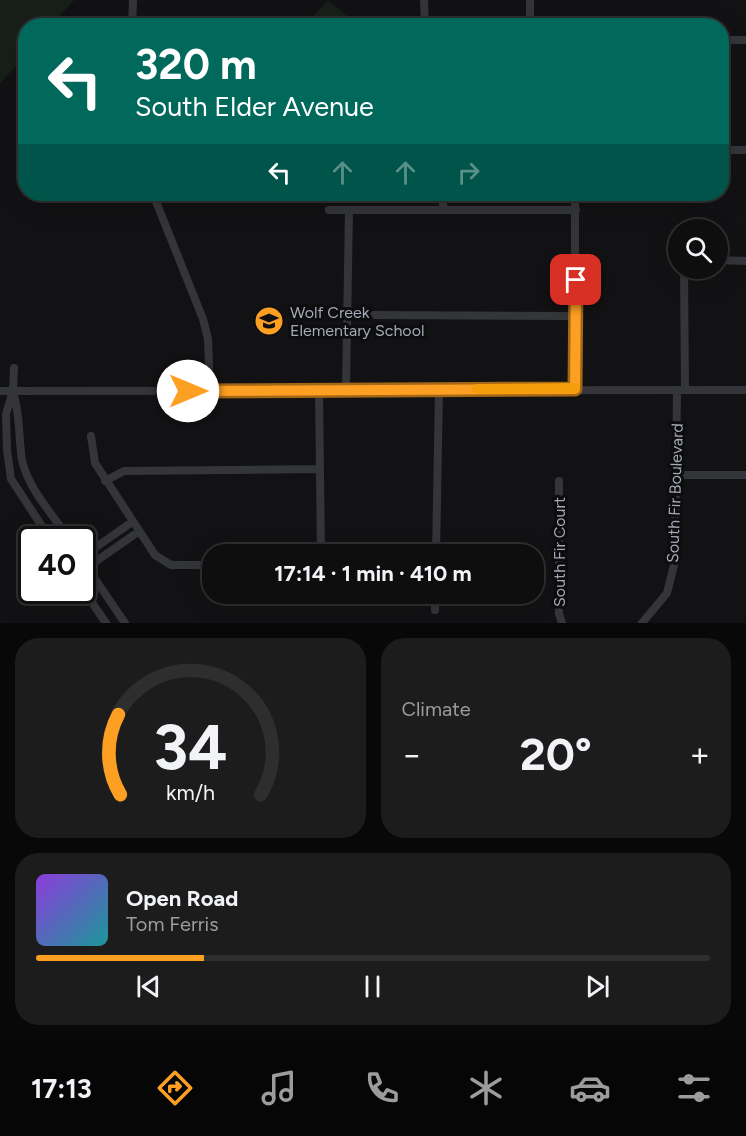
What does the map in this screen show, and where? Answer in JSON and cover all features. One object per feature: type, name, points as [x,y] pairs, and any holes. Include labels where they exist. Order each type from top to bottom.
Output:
[{"type":"street","points":[[132,18],[133,0]]},
{"type":"street","points":[[424,0],[425,18]]},
{"type":"street","points":[[530,0],[530,18]]},
{"type":"street","points":[[729,40],[746,40]]},
{"type":"street","points":[[729,150],[746,150]]},
{"type":"street","points":[[156,201],[203,319],[208,339],[210,391]]},
{"type":"street","points":[[442,201],[444,210]]},
{"type":"street","points":[[575,201],[575,389]]},
{"type":"street","points":[[329,210],[576,210]]},
{"type":"street","points":[[346,389],[350,210]]},
{"type":"street","points":[[728,260],[746,261]]},
{"type":"street","name":"South Fir Boulevard","points":[[642,623],[667,593],[675,561],[684,279]]},
{"type":"street","points":[[374,315],[576,316]]},
{"type":"street","points":[[14,368],[13,391],[6,414],[8,463],[11,479],[42,526]]},
{"type":"street","points":[[319,390],[321,544]]},
{"type":"street","points":[[436,544],[439,390]]},
{"type":"street","points":[[0,391],[746,390]]},
{"type":"street","points":[[13,391],[20,414],[23,463],[41,498],[60,526]]},
{"type":"street","points":[[91,436],[95,463],[155,555],[171,565],[202,565]]},
{"type":"street","points":[[8,463],[23,463]]},
{"type":"street","points":[[105,481],[124,471],[159,469],[319,469]]},
{"type":"street","points":[[678,475],[746,475]]},
{"type":"street","name":"South Fir Court","points":[[559,482],[559,614],[562,623]]},
{"type":"street","points":[[96,552],[132,522]]},
{"type":"street","points":[[96,558],[114,549],[138,532]]},
{"type":"street","points":[[108,540],[114,549]]},
{"type":"street","points":[[96,582],[124,623]]},
{"type":"street","points":[[92,604],[103,622],[116,611]]},
{"type":"street","points":[[435,604],[435,610]]},
{"type":"shaded area","points":[[0,0],[74,0],[57,18],[18,18],[18,63],[0,84]]},
{"type":"shaded area","points":[[328,0],[348,17],[347,18],[312,18]]},
{"type":"slow traffic","points":[[477,389],[575,388]]},
{"type":"place","name":"Wolf Creek Elementary School","points":[[269,321]]},
{"type":"route","points":[[188,391],[575,389],[576,280]]}]
